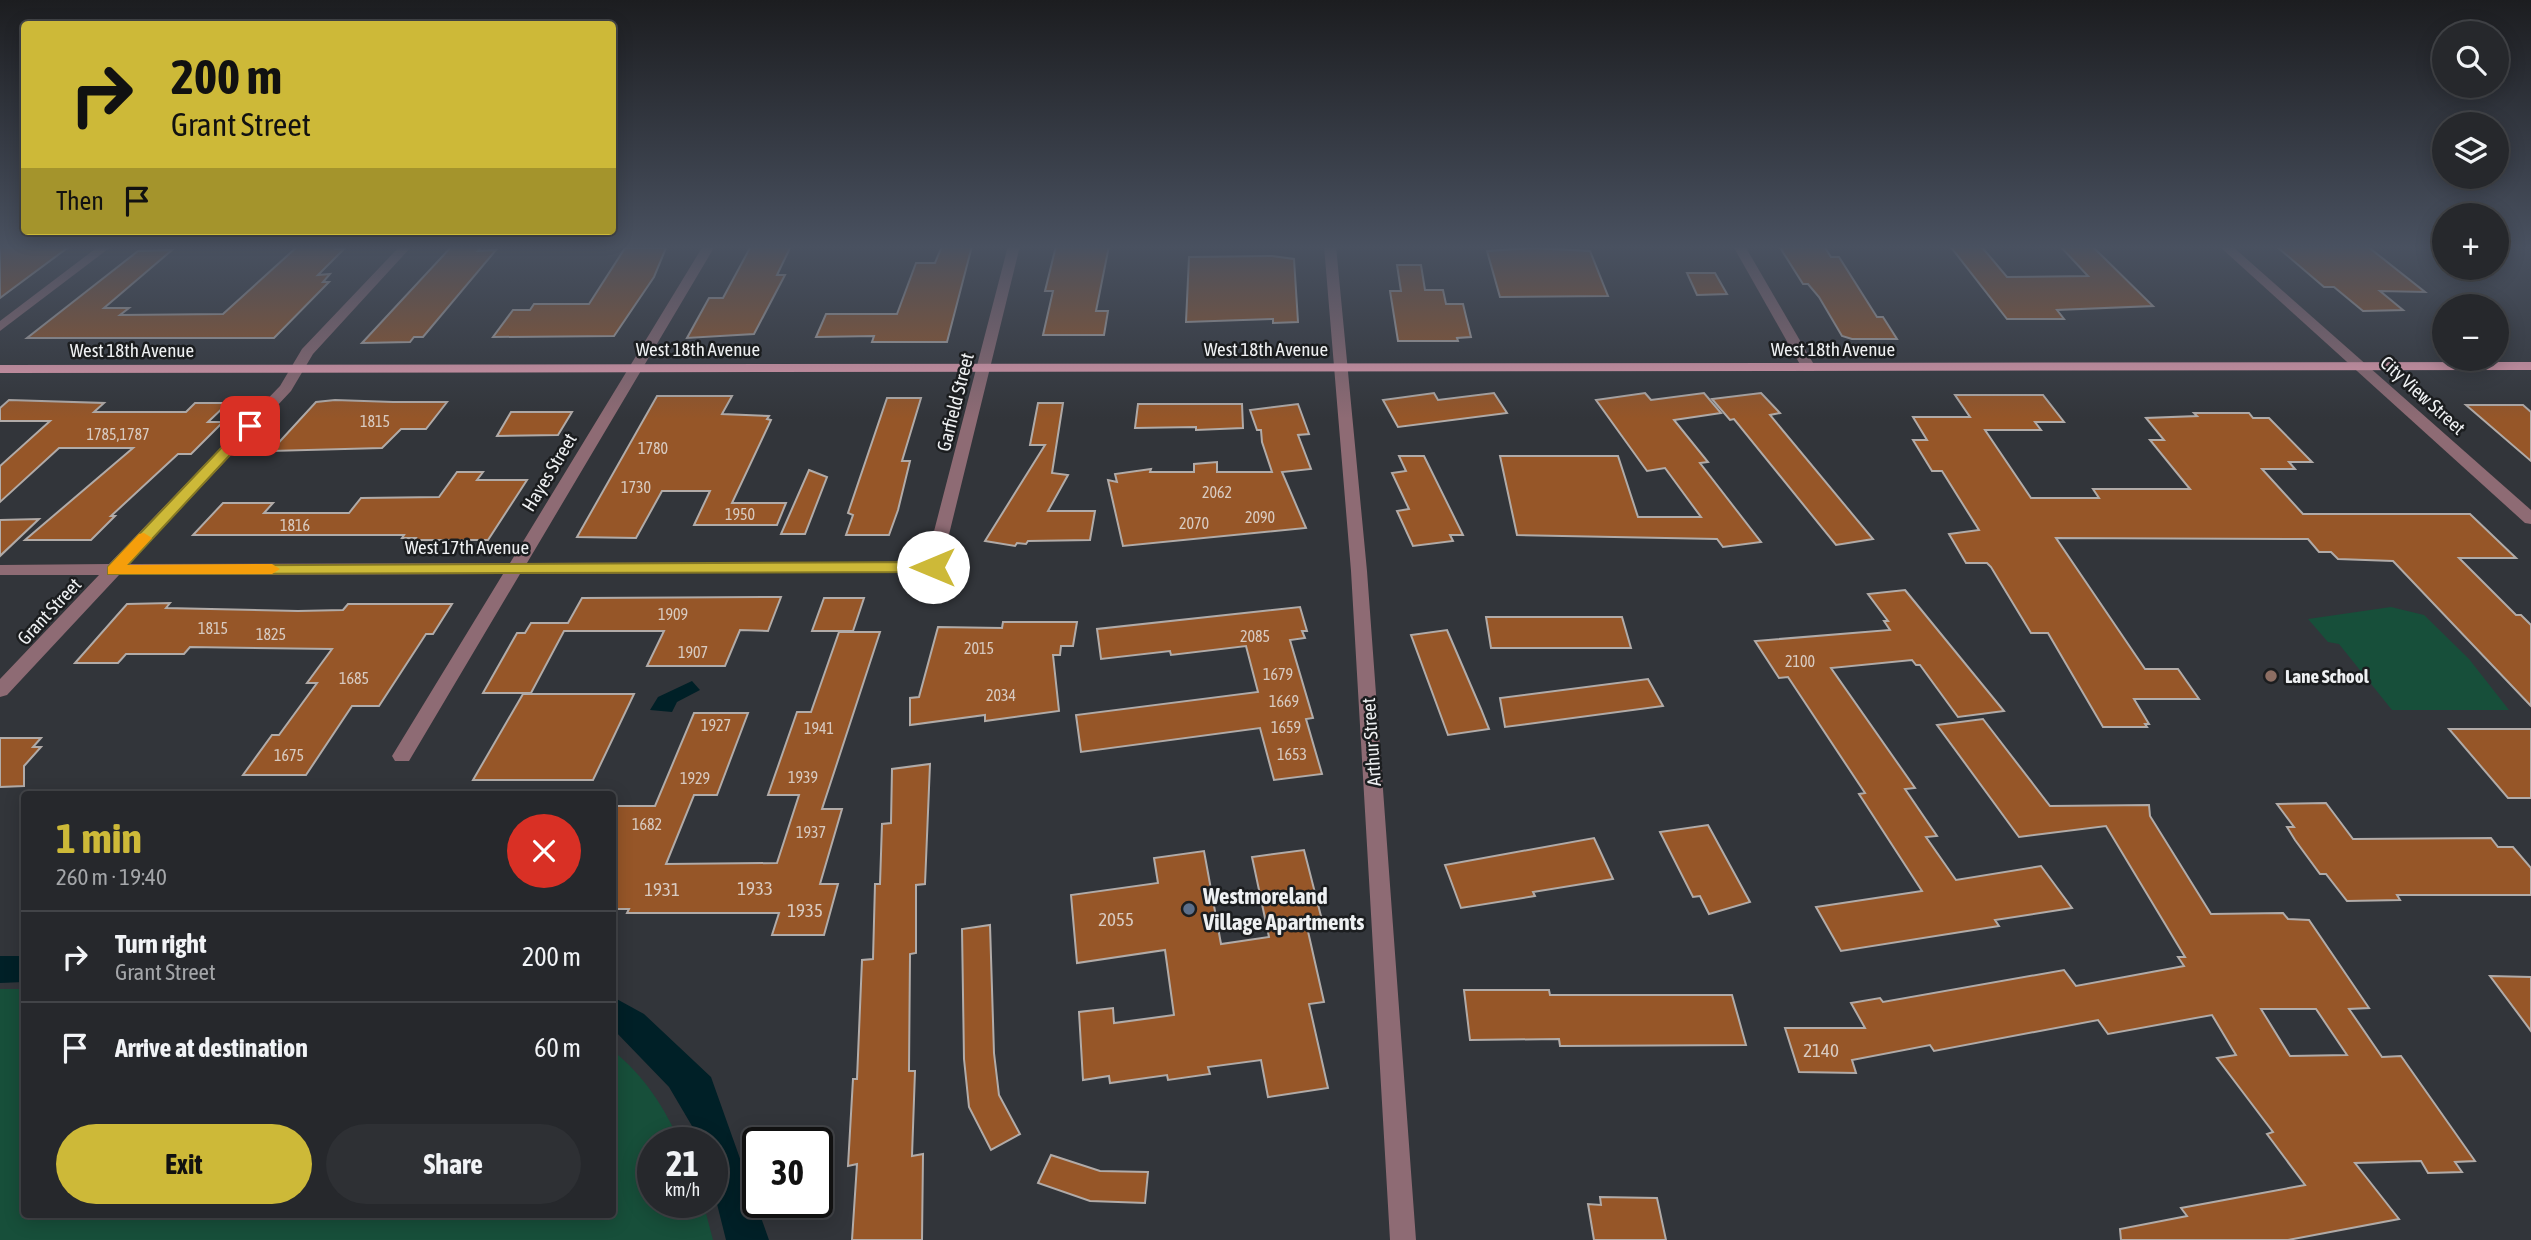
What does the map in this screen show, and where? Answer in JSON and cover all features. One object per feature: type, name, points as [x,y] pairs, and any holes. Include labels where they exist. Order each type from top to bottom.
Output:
[{"type":"main road","name":"West 18th Avenue","points":[[0,369],[2531,366]]},
{"type":"street","points":[[0,327],[30,304]]},
{"type":"street","name":"Grant Street","points":[[0,690],[286,388],[307,352],[352,304]]},
{"type":"street","name":"Hayes Street","points":[[402,757],[675,304]]},
{"type":"street","name":"Garfield Street","points":[[933,567],[999,304]]},
{"type":"street","name":"Arthur Street","points":[[1336,304],[1343,369],[1403,1240]]},
{"type":"street","points":[[1772,304],[1809,368]]},
{"type":"street","name":"City View Street","points":[[2290,304],[2531,519]]},
{"type":"street","name":"West 17th Avenue","points":[[0,570],[933,567]]},
{"type":"green space","points":[[2391,607],[2424,615],[2469,659],[2509,710],[2392,710],[2339,644],[2328,642],[2308,619]]},
{"type":"green space","points":[[0,989],[21,989],[21,1218],[616,1218],[616,1053],[652,1092],[673,1127],[637,1127],[637,1218],[707,1218],[713,1240],[0,1240]]},
{"type":"water","points":[[692,681],[700,690],[677,702],[672,712],[650,710],[658,697]]},
{"type":"water","points":[[0,956],[21,956],[21,982],[0,983]]},
{"type":"water","points":[[616,999],[644,1014],[711,1077],[742,1164],[742,1218],[761,1218],[769,1240],[726,1240],[720,1218],[728,1218],[728,1127],[693,1127],[669,1087],[616,1032]]},
{"type":"building","points":[[71,304],[109,304],[104,308],[129,308],[120,315],[223,314],[234,304],[308,304],[274,338],[27,338]]},
{"type":"building","points":[[398,304],[451,304],[423,337],[414,337],[410,342],[362,343]]},
{"type":"building","points":[[534,304],[636,304],[614,336],[493,337],[513,310],[530,310]]},
{"type":"building","points":[[706,304],[770,304],[754,334],[687,338]]},
{"type":"building","points":[[901,304],[957,304],[947,342],[872,342],[874,336],[816,337],[826,314],[897,314]]},
{"type":"building","points":[[1050,304],[1097,304],[1096,311],[1108,311],[1104,335],[1043,335]]},
{"type":"building","points":[[1187,304],[1297,304],[1298,322],[1273,323],[1273,319],[1186,322]]},
{"type":"building","points":[[1392,304],[1463,304],[1471,337],[1457,338],[1458,341],[1398,341]]},
{"type":"building","points":[[1823,304],[1869,304],[1877,317],[1883,317],[1897,339],[1852,339],[1842,336]]},
{"type":"building","points":[[1995,304],[2151,304],[2153,306],[2057,310],[2064,319],[2007,319]]},
{"type":"building","points":[[2354,304],[2396,304],[2403,310],[2363,311]]},
{"type":"building","points":[[1434,393],[1438,400],[1494,393],[1507,413],[1398,427],[1383,400]]},
{"type":"building","points":[[1645,393],[1651,400],[1704,393],[1721,413],[1674,420],[1708,462],[1700,463],[1761,542],[1723,547],[1717,539],[1517,535],[1500,456],[1618,456],[1638,517],[1701,517],[1665,468],[1647,471],[1596,400]]},
{"type":"building","points":[[1761,393],[1780,413],[1770,415],[1873,539],[1836,545],[1734,419],[1730,420],[1712,399]]},
{"type":"building","points":[[1955,395],[2043,395],[2064,422],[2035,422],[2041,430],[1985,430],[2031,498],[2099,498],[2093,489],[2190,489],[2150,440],[2164,440],[2146,418],[2197,416],[2194,413],[2249,413],[2253,418],[2269,418],[2312,462],[2289,462],[2295,469],[2262,469],[2303,514],[2470,514],[2516,558],[2459,558],[2516,615],[2521,615],[2531,625],[2531,706],[2393,561],[2338,559],[2331,552],[2319,552],[2308,539],[2056,538],[2145,669],[2178,669],[2199,699],[2134,699],[2149,724],[2145,724],[2147,727],[2103,727],[2048,633],[2031,633],[1991,567],[1987,563],[1966,563],[1949,534],[1979,530],[1942,471],[1932,471],[1913,440],[1927,440],[1913,417],[1970,417]]},
{"type":"building","points":[[657,396],[732,396],[722,414],[769,416],[767,419],[771,420],[732,503],[786,503],[777,525],[694,525],[710,491],[662,491],[636,538],[577,537]]},
{"type":"building","points":[[887,398],[921,398],[902,461],[910,461],[898,510],[889,535],[846,535],[853,515],[848,513]]},
{"type":"building","points":[[9,400],[104,403],[94,412],[186,412],[195,403],[228,403],[208,422],[223,422],[191,454],[178,454],[111,516],[115,516],[91,540],[25,540],[133,448],[59,448],[0,502],[0,466],[50,421],[0,421],[0,408]]},
{"type":"building","points":[[316,402],[447,402],[426,429],[401,429],[382,448],[271,451]]},
{"type":"building","points":[[1038,403],[1063,403],[1052,473],[1068,475],[1048,511],[1095,511],[1090,540],[1028,541],[1015,546],[985,541],[1045,445],[1030,445]]},
{"type":"building","points":[[1138,404],[1242,404],[1243,428],[1135,428]]},
{"type":"building","points":[[1298,404],[1309,434],[1298,435],[1311,469],[1282,472],[1306,528],[1123,546],[1108,480],[1117,482],[1115,474],[1151,469],[1150,472],[1194,472],[1194,464],[1217,462],[1217,472],[1272,472],[1261,430],[1257,430],[1250,410]]},
{"type":"building","points":[[2466,405],[2523,405],[2531,412],[2531,461]]},
{"type":"building","points":[[511,412],[572,412],[558,435],[497,436]]},
{"type":"building","points":[[1399,456],[1424,456],[1463,535],[1450,535],[1453,541],[1413,546],[1397,511],[1409,509],[1392,473],[1406,471]]},
{"type":"building","points":[[809,470],[827,477],[805,534],[781,534]]},
{"type":"building","points":[[457,472],[483,472],[477,480],[527,480],[488,540],[415,540],[416,538],[402,538],[404,535],[193,535],[223,503],[273,503],[264,513],[349,513],[361,498],[439,497]]},
{"type":"building","points":[[39,519],[0,556],[0,520]]},
{"type":"building","points":[[1905,590],[2004,711],[1958,717],[1920,665],[1916,665],[1912,660],[1831,668],[1915,788],[1905,789],[1937,836],[1926,837],[1956,880],[2041,866],[2072,908],[1995,920],[1999,926],[1841,951],[1816,907],[1922,891],[1859,794],[1865,793],[1788,677],[1779,678],[1755,641],[1890,630],[1884,621],[1888,621],[1868,594]]},
{"type":"building","points":[[781,597],[768,631],[740,630],[725,666],[647,666],[664,631],[564,631],[531,693],[483,693],[517,633],[525,633],[531,623],[568,623],[582,598]]},
{"type":"building","points":[[824,598],[864,598],[853,631],[812,631]]},
{"type":"building","points":[[170,603],[166,608],[298,611],[343,610],[348,604],[452,604],[433,634],[426,634],[379,706],[352,706],[306,775],[243,775],[272,735],[279,735],[317,683],[307,683],[332,649],[190,647],[184,654],[126,654],[118,663],[75,663],[127,604]]},
{"type":"building","points":[[1300,607],[1307,631],[1302,631],[1305,638],[1290,640],[1313,718],[1306,719],[1322,774],[1274,780],[1260,728],[1081,752],[1076,715],[1258,692],[1246,646],[1171,655],[1170,651],[1101,659],[1097,629]]},
{"type":"building","points":[[1486,617],[1622,617],[1631,648],[1491,648]]},
{"type":"building","points":[[1003,622],[1077,622],[1073,646],[1061,646],[1060,655],[1053,655],[1059,711],[985,721],[985,715],[910,725],[910,698],[919,697],[938,627],[1002,628]]},
{"type":"building","points":[[1447,630],[1489,729],[1448,735],[1411,635]]},
{"type":"building","points":[[839,632],[880,632],[822,809],[842,809],[820,884],[838,884],[824,935],[772,935],[779,913],[627,913],[629,909],[616,909],[616,806],[655,806],[694,713],[748,713],[717,795],[694,795],[666,864],[777,863],[799,795],[768,795],[797,712],[811,712]]},
{"type":"building","points":[[1648,679],[1663,706],[1505,727],[1500,698]]},
{"type":"building","points":[[523,694],[634,694],[593,780],[473,780]]},
{"type":"building","points":[[1983,719],[2050,806],[2149,805],[2150,816],[2211,914],[2283,913],[2288,919],[2309,920],[2369,1008],[2349,1009],[2382,1057],[2401,1056],[2475,1161],[2455,1162],[2462,1172],[2428,1173],[2421,1161],[2355,1163],[2399,1219],[2288,1240],[2121,1240],[2120,1229],[2187,1216],[2181,1208],[2305,1185],[2267,1134],[2273,1132],[2217,1058],[2236,1055],[2212,1015],[2108,1034],[2098,1020],[1934,1051],[1930,1045],[1852,1060],[1856,1073],[1799,1072],[1785,1028],[1865,1028],[1851,1003],[1880,998],[1883,1002],[2064,970],[2076,986],[2184,966],[2178,957],[2185,957],[2106,826],[2019,837],[1937,725]],"holes":[[[2261,1009],[2316,1009],[2347,1055],[2290,1056]]]},
{"type":"building","points":[[2449,729],[2531,729],[2531,798],[2508,798]]},
{"type":"building","points":[[0,738],[41,738],[33,747],[41,747],[24,766],[24,786],[0,787]]},
{"type":"building","points":[[930,764],[925,884],[916,885],[916,953],[910,954],[909,1071],[915,1071],[912,1156],[923,1154],[922,1240],[852,1240],[857,1164],[848,1166],[853,1079],[857,1079],[862,960],[873,959],[875,884],[880,884],[882,824],[891,823],[892,769]]},
{"type":"building","points":[[2326,803],[2353,839],[2491,838],[2498,847],[2513,847],[2531,868],[2531,895],[2397,895],[2400,900],[2347,901],[2326,874],[2320,874],[2295,840],[2287,827],[2294,827],[2277,804]]},
{"type":"building","points":[[1708,825],[1750,902],[1709,914],[1700,896],[1693,897],[1660,832]]},
{"type":"building","points":[[1594,838],[1613,879],[1533,892],[1535,896],[1461,908],[1445,865]]},
{"type":"building","points":[[1304,850],[1323,924],[1307,927],[1324,1002],[1309,1004],[1328,1088],[1268,1097],[1261,1060],[1208,1067],[1210,1074],[1168,1080],[1167,1075],[1110,1083],[1109,1076],[1083,1080],[1079,1012],[1113,1008],[1114,1023],[1174,1015],[1165,950],[1077,963],[1071,895],[1158,883],[1154,858],[1204,851],[1221,944],[1269,937],[1252,857]]},
{"type":"building","points":[[990,925],[994,1053],[999,1095],[1020,1134],[991,1150],[969,1107],[964,1059],[962,929]]},
{"type":"building","points":[[2490,976],[2531,977],[2531,1031]]},
{"type":"building","points":[[1464,990],[1549,990],[1550,995],[1732,995],[1746,1045],[1560,1046],[1559,1039],[1470,1040]]},
{"type":"building","points":[[1051,1155],[1100,1171],[1148,1172],[1145,1203],[1090,1201],[1038,1183]]},
{"type":"building","points":[[1600,1197],[1657,1198],[1666,1240],[1594,1240],[1588,1204],[1601,1205]]},
{"type":"slow traffic","points":[[144,538],[114,570],[272,569]]},
{"type":"place","name":"Lane School","points":[[2271,676]]},
{"type":"place","name":"Westmoreland Village Apartments","points":[[1189,909]]},
{"type":"route","points":[[250,426],[114,570],[933,567]]}]
